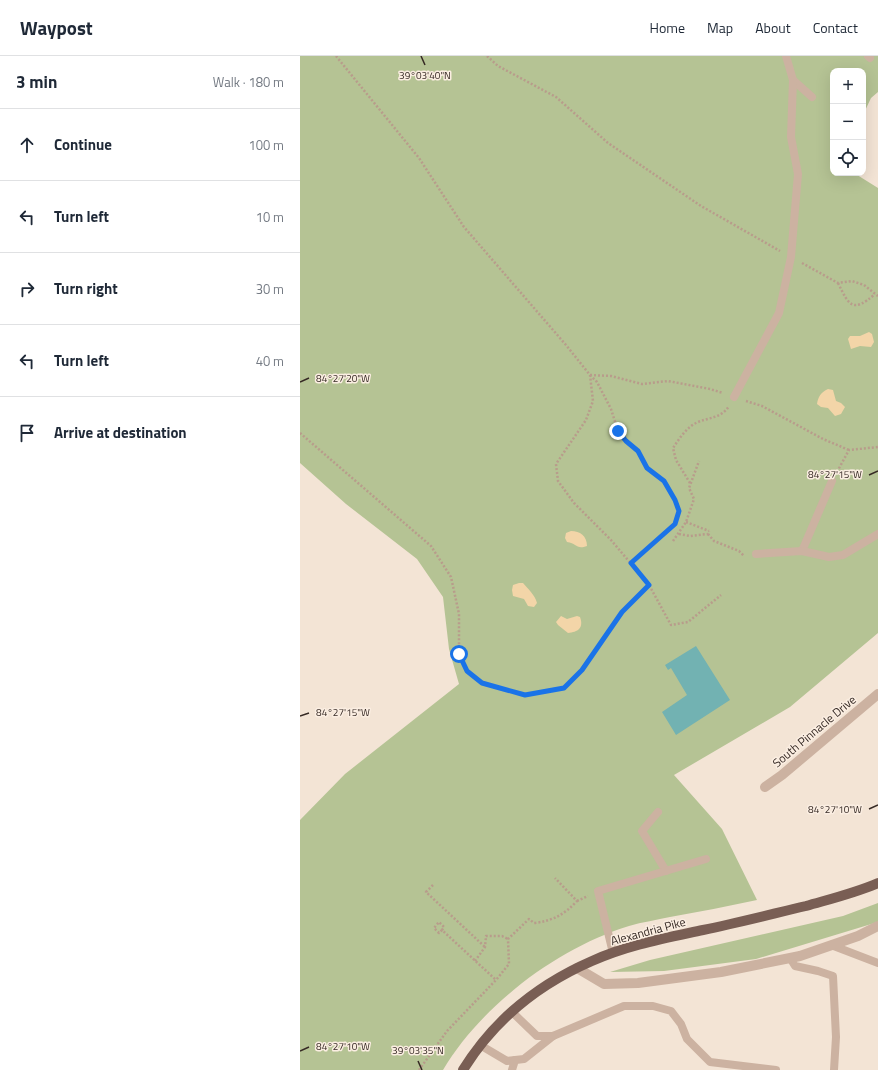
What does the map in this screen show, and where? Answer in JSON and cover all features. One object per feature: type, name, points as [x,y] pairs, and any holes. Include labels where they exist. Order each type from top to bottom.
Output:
[{"type":"main road","name":"Alexandria Pike","points":[[463,1070],[480,1045],[501,1022],[525,1000],[552,981],[592,960],[652,941],[806,906],[863,890],[878,883]]},
{"type":"street","name":"South Pinnacle Drive","points":[[765,787],[782,775],[878,694]]},
{"type":"street","points":[[577,968],[604,984],[638,983],[721,972],[800,956],[858,936],[878,926]]},
{"type":"lane","points":[[734,397],[779,313],[791,257],[798,174],[791,137],[793,80],[786,56]]},
{"type":"lane","points":[[793,80],[812,98]]},
{"type":"lane","points":[[802,550],[832,481]]},
{"type":"lane","points":[[756,554],[802,550],[829,557],[843,555],[878,534]]},
{"type":"lane","points":[[658,812],[642,831],[666,871]]},
{"type":"lane","points":[[613,953],[598,891],[706,859]]},
{"type":"lane","points":[[831,945],[878,963]]},
{"type":"lane","points":[[790,958],[795,966],[833,976],[836,1037],[834,1070]]},
{"type":"lane","points":[[480,1045],[507,1062],[524,1059],[553,1036],[624,1006],[653,1006],[672,1011],[681,1024],[687,1039],[710,1062],[776,1070]]},
{"type":"lane","points":[[512,1012],[537,1036],[553,1036]]},
{"type":"lane","points":[[512,1070],[515,1060]]},
{"type":"path","points":[[337,56],[419,158],[464,227],[597,382],[611,409],[618,431],[626,441],[638,451],[647,468],[664,481],[675,500],[679,511],[675,524],[631,563]]},
{"type":"path","points":[[487,56],[498,66],[556,97],[608,143],[701,206],[838,283],[848,302],[854,305],[864,304],[876,295],[864,284],[852,281],[838,283]]},
{"type":"path","points":[[590,375],[593,401],[586,420],[556,464],[558,481],[574,503],[611,540],[649,585],[671,625],[688,622],[721,596]]},
{"type":"path","points":[[690,483],[676,460],[673,448],[683,434],[696,423],[714,418],[726,411],[734,397]]},
{"type":"path","points":[[300,433],[432,546],[451,577],[459,614],[459,654],[467,671],[482,683],[525,695],[564,688],[582,670],[622,612],[649,585]]},
{"type":"path","points":[[832,481],[849,450],[878,447]]},
{"type":"path","points":[[672,541],[686,522],[694,499],[689,488],[699,461]]},
{"type":"path","points":[[686,522],[709,531],[708,534],[714,541],[739,552],[749,560]]},
{"type":"path","points":[[678,534],[690,536],[708,534]]},
{"type":"path","points":[[419,1070],[447,1031],[496,980],[509,964],[508,939],[529,919],[534,923],[546,922],[568,912],[577,901],[555,878]]},
{"type":"path","points":[[433,885],[426,892],[485,947]]},
{"type":"path","points":[[442,930],[496,980]]},
{"type":"path","points":[[475,961],[485,947],[486,936],[502,936],[508,939]]},
{"type":"green space","points":[[300,56],[878,56],[878,92],[871,98],[866,109],[866,68],[830,68],[830,176],[859,176],[878,188],[878,633],[790,707],[674,775],[722,829],[757,900],[629,926],[602,936],[575,949],[549,964],[523,982],[500,1002],[459,1046],[443,1070],[300,1070],[300,820],[345,774],[459,684],[449,649],[443,597],[417,559],[346,504],[300,463]]},
{"type":"green space","points":[[878,903],[878,922],[756,959],[664,971],[610,972],[650,960],[843,916]]},
{"type":"sand","points":[[869,332],[872,334],[874,342],[871,347],[860,346],[851,349],[848,339],[850,336],[860,336]]},
{"type":"sand","points":[[828,389],[833,390],[836,401],[845,407],[841,414],[835,416],[828,408],[821,407],[817,404],[820,395]]},
{"type":"sand","points":[[571,531],[582,535],[586,539],[587,546],[578,547],[567,542],[565,538],[566,533]]},
{"type":"sand","points":[[523,583],[535,597],[537,603],[534,607],[528,606],[524,599],[513,596],[513,585]]},
{"type":"sand","points":[[561,616],[567,619],[577,616],[580,617],[581,627],[575,632],[568,633],[556,622]]},
{"type":"water","points":[[696,646],[730,700],[676,735],[662,712],[687,695],[671,668],[668,670],[665,665]]},
{"type":"route","points":[[459,654],[467,671],[482,683],[525,695],[564,688],[582,670],[622,612],[649,585],[631,563],[675,524],[679,511],[675,500],[664,481],[647,468],[638,451],[626,441],[618,431]]}]
